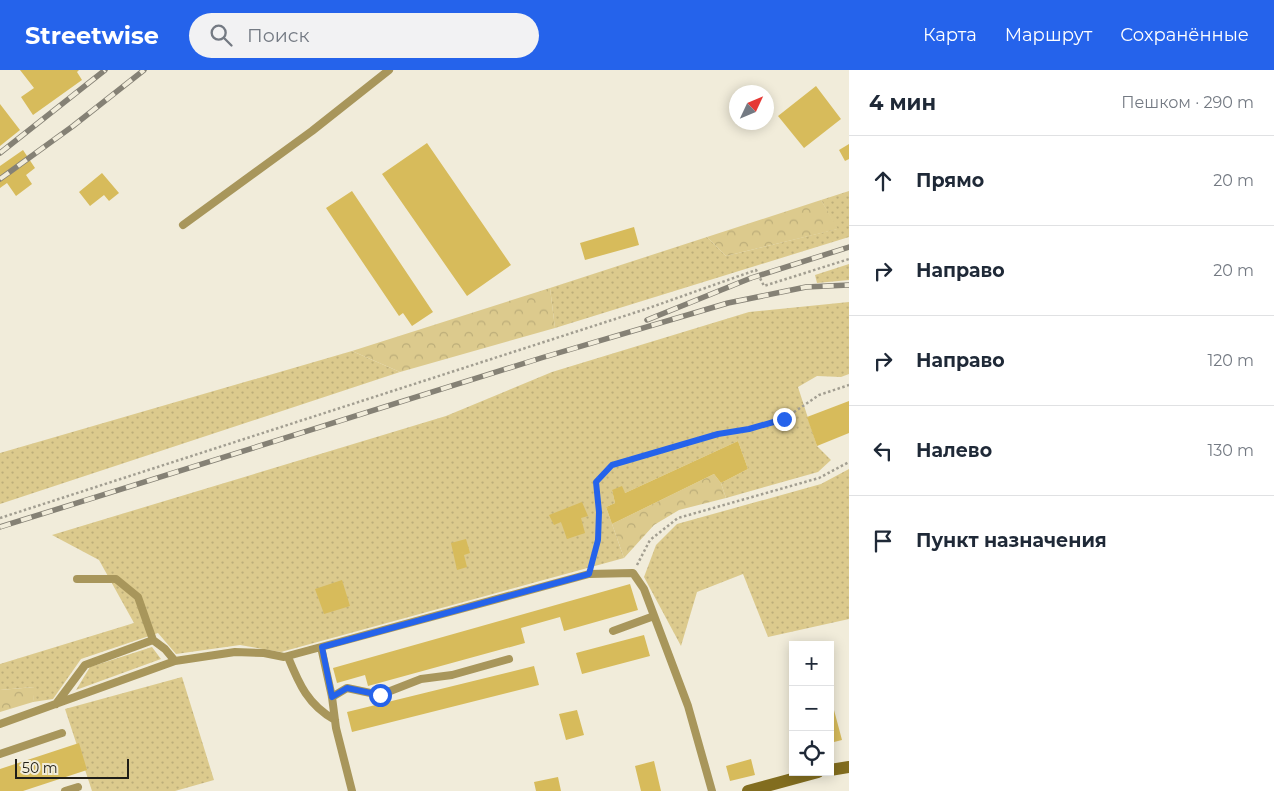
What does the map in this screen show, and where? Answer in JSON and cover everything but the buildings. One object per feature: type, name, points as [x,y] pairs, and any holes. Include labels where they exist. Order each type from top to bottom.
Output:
[{"type":"street","points":[[834,770],[849,768]]},
{"type":"street","points":[[748,791],[803,776]]},
{"type":"lane","points":[[183,225],[312,131],[389,70]]},
{"type":"lane","points":[[0,724],[175,661],[236,652],[288,657],[589,574],[633,573],[644,589],[688,706],[712,791]]},
{"type":"lane","points":[[77,579],[116,579],[138,597],[153,640],[165,649],[175,661]]},
{"type":"lane","points":[[613,631],[654,616]]},
{"type":"lane","points":[[56,704],[85,665],[153,640]]},
{"type":"lane","points":[[322,647],[335,720],[352,791]]},
{"type":"lane","points":[[288,657],[302,690],[324,714],[335,720]]},
{"type":"lane","points":[[332,697],[347,688],[380,695],[421,679],[452,675],[509,659]]},
{"type":"lane","points":[[0,754],[62,733]]},
{"type":"lane","points":[[64,791],[78,787]]},
{"type":"path","points":[[0,518],[636,312],[756,270],[764,286],[849,258]]},
{"type":"path","points":[[589,574],[598,540],[599,512],[596,482],[612,465],[718,434],[749,429],[784,419],[819,395],[849,385]]},
{"type":"path","points":[[633,573],[650,540],[678,518],[819,478],[849,462]]},
{"type":"green space","points":[[849,191],[849,237],[555,328],[550,288],[707,237],[726,256],[837,229],[821,200]]},
{"type":"green space","points":[[821,200],[838,229],[726,256],[707,237]]},
{"type":"green space","points":[[849,264],[849,280],[817,283],[815,275]]},
{"type":"green space","points":[[550,288],[555,328],[400,372],[352,351]]},
{"type":"green space","points":[[849,302],[849,374],[841,377],[817,376],[798,387],[817,446],[831,460],[818,472],[726,498],[721,483],[748,469],[738,441],[625,493],[612,490],[615,503],[606,507],[624,558],[281,652],[240,645],[176,654],[158,633],[81,659],[53,699],[33,702],[34,687],[0,690],[0,664],[134,623],[99,560],[52,535],[446,416],[552,372],[749,312]]},
{"type":"green space","points":[[352,351],[400,372],[0,504],[0,453]]},
{"type":"green space","points":[[849,469],[849,619],[768,637],[743,574],[697,592],[681,646],[644,577],[656,545],[677,524],[821,484]]},
{"type":"green space","points":[[714,474],[721,483],[726,498],[679,510],[654,525],[624,558],[612,524]]},
{"type":"green space","points":[[152,647],[161,659],[76,690],[90,667]]},
{"type":"green space","points":[[182,677],[214,780],[175,791],[92,791],[65,709]]},
{"type":"green space","points":[[35,687],[33,702],[0,712],[0,690]]},
{"type":"railway","points":[[0,153],[105,70]]},
{"type":"railway","points":[[0,179],[73,126],[144,70]]},
{"type":"railway","points":[[647,320],[751,278],[849,247]]},
{"type":"railway","points":[[0,527],[541,358],[728,303],[806,287],[849,285]]},
{"type":"route","points":[[380,695],[347,688],[332,697],[322,647],[589,574],[598,540],[599,512],[596,482],[612,465],[718,434],[749,429],[784,419]]}]
